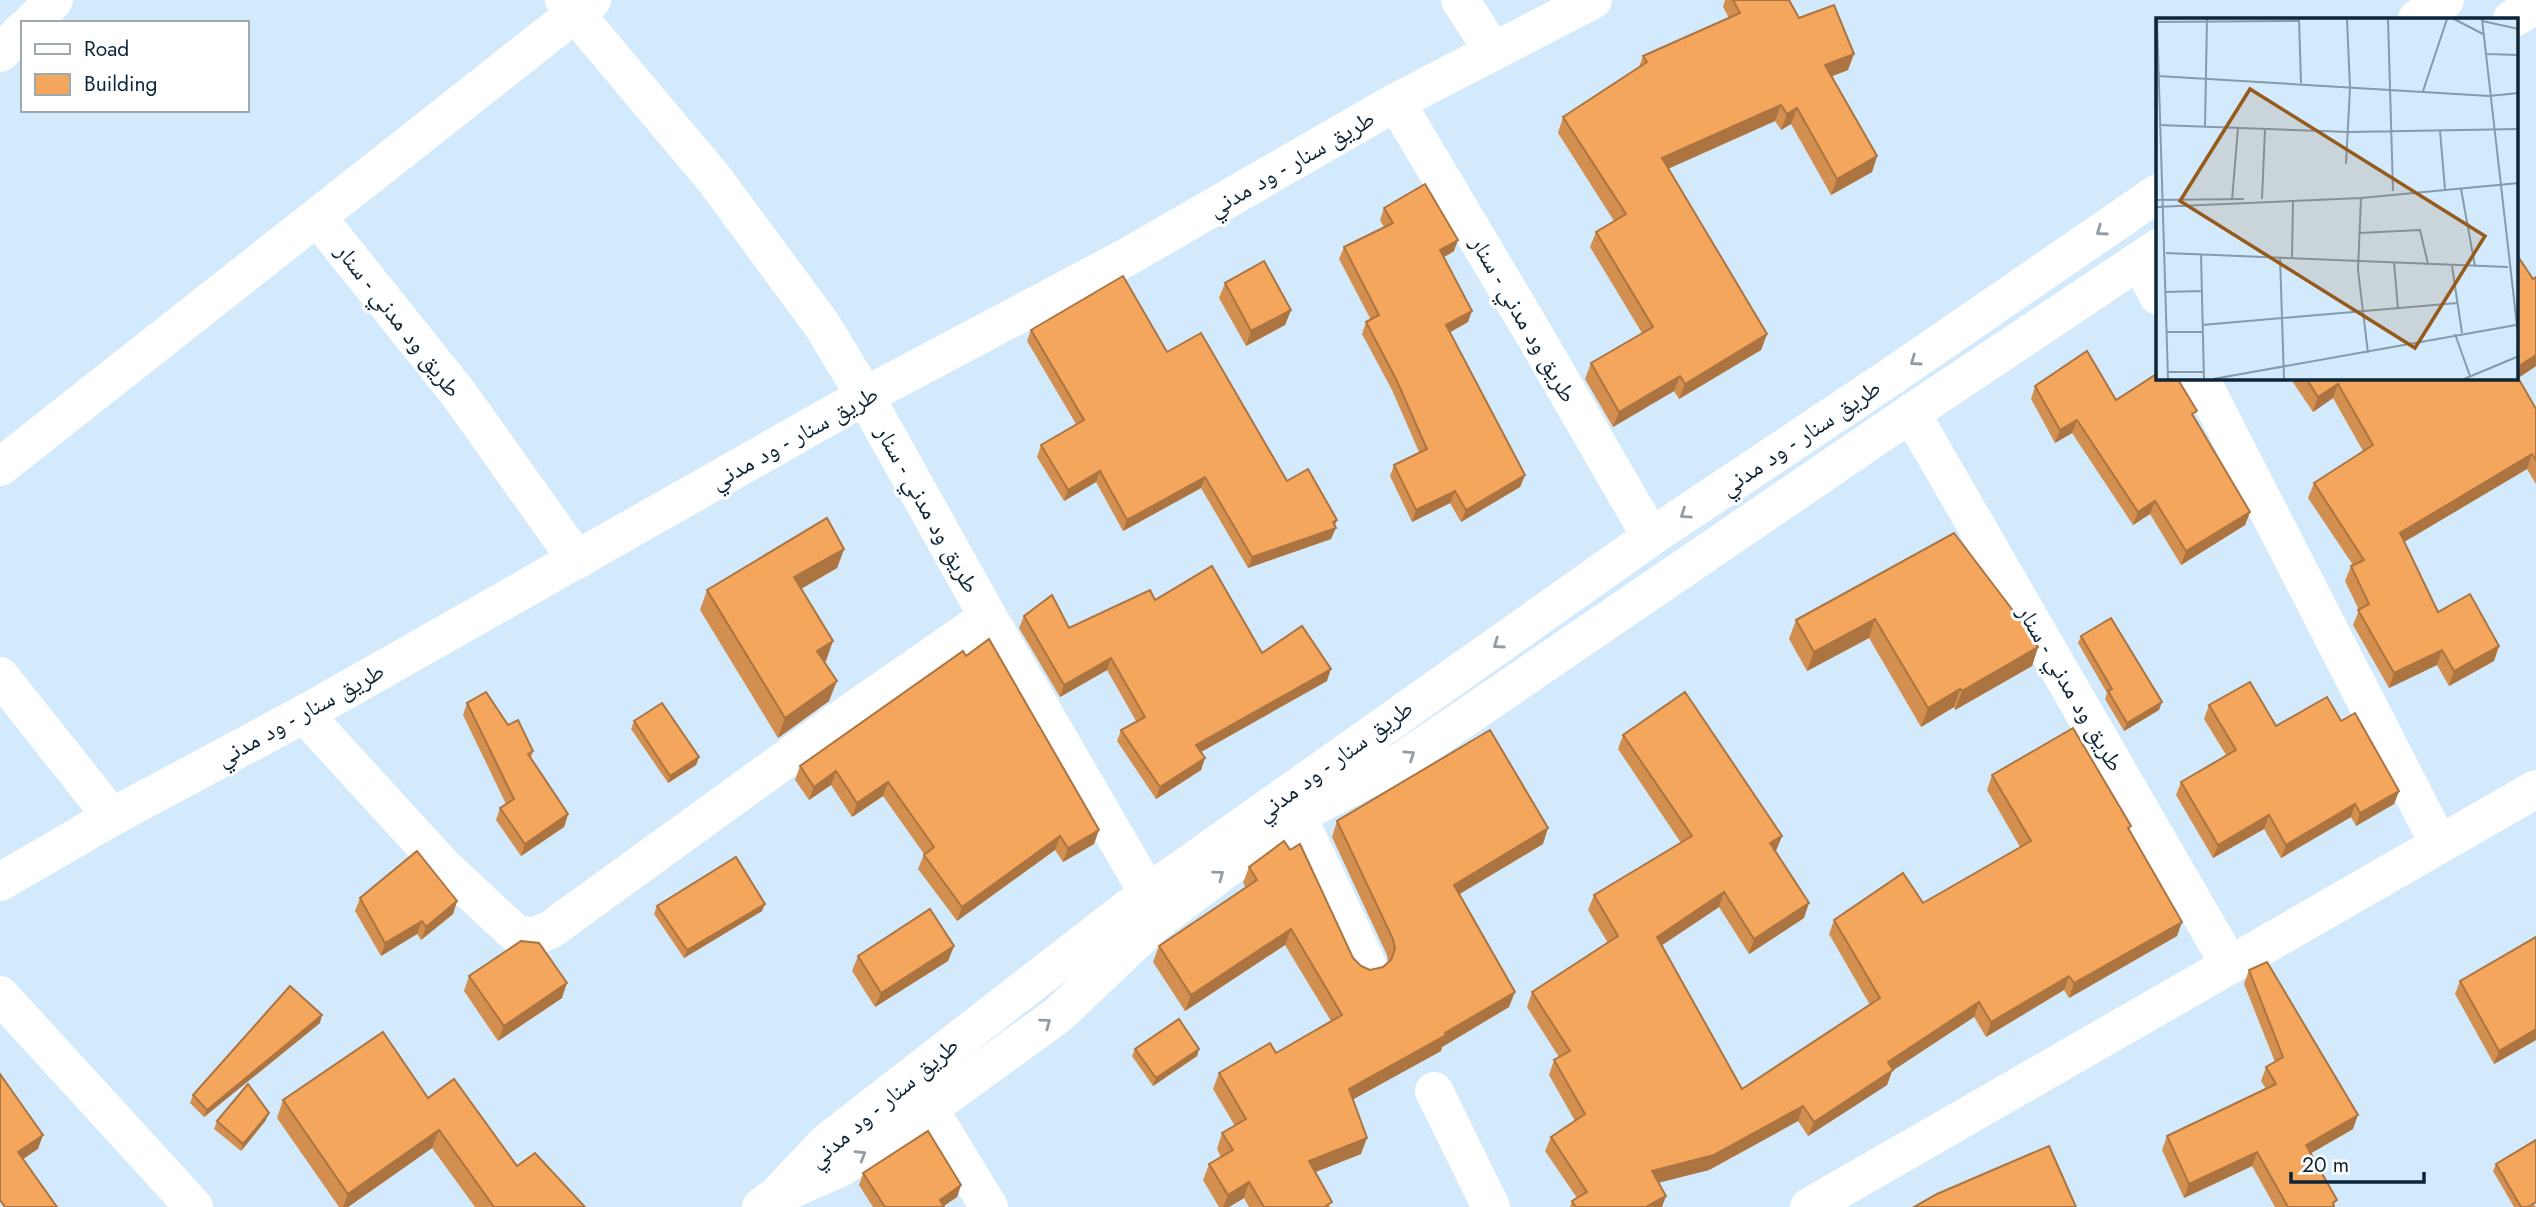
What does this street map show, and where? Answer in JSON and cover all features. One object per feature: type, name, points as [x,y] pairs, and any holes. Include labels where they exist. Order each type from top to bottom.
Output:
[{"type":"street","points":[[32,21],[54,0]]},
{"type":"street","points":[[1460,0],[1493,51]]},
{"type":"street","name":"طريق سنار - ود مدني","points":[[0,882],[112,817],[304,714],[865,396],[1127,257],[1396,102],[1593,0]]},
{"type":"street","points":[[2418,18],[2445,0]]},
{"type":"street","name":"طريق ود مدني - سنار","points":[[0,467],[318,218],[577,4],[715,180],[822,325],[1148,893]]},
{"type":"street","points":[[2514,18],[2536,5]]},
{"type":"street","points":[[0,53],[21,32]]},
{"type":"street","name":"طريق ود مدني - سنار","points":[[1396,102],[1651,537]]},
{"type":"street","name":"طريق سنار - ود مدني","points":[[769,1201],[827,1142],[1148,893],[1380,726],[1651,537],[2156,194]]},
{"type":"street","name":"طريق ود مدني - سنار","points":[[318,218],[458,393],[577,560]]},
{"type":"street","points":[[2149,254],[2156,287]]},
{"type":"street","name":"طريق سنار - ود مدني","points":[[769,1201],[842,1167],[890,1137],[1058,1015],[1155,923],[1297,816],[1402,761],[2149,254]]},
{"type":"street","points":[[2201,380],[2439,844]]},
{"type":"street","name":"طريق ود مدني - سنار","points":[[1911,413],[2229,964]]},
{"type":"street","points":[[304,714],[444,867],[515,933],[533,937],[550,930],[837,722],[988,617]]},
{"type":"street","points":[[0,676],[112,817]]},
{"type":"street","points":[[1809,1207],[2536,789]]},
{"type":"street","points":[[1297,816],[1367,964]]},
{"type":"street","points":[[0,995],[194,1207]]},
{"type":"street","points":[[1434,1091],[1491,1207]]},
{"type":"street","points":[[929,1109],[989,1207]]},
{"type":"building","points":[[1733,0],[1789,0],[1799,18],[1834,5],[1854,54],[1825,65],[1877,156],[1837,179],[1797,108],[1787,114],[1781,105],[1662,158],[1767,334],[1685,384],[1680,376],[1619,412],[1591,363],[1653,327],[1596,232],[1626,214],[1563,117],[1647,62],[1643,56],[1740,13]]},
{"type":"building","points":[[1425,184],[1458,240],[1440,250],[1472,311],[1446,325],[1525,475],[1466,510],[1455,491],[1416,510],[1394,465],[1427,449],[1396,379],[1366,322],[1379,315],[1344,247],[1393,223],[1384,208]]},
{"type":"building","points":[[2518,256],[2533,279],[2536,277],[2536,355],[2518,366]]},
{"type":"building","points":[[1264,261],[1291,310],[1251,331],[1225,283]]},
{"type":"building","points":[[1123,276],[1167,352],[1201,333],[1287,481],[1308,469],[1337,520],[1333,522],[1336,528],[1252,557],[1205,477],[1127,520],[1100,471],[1068,490],[1041,445],[1084,420],[1031,330]]},
{"type":"building","points":[[2087,351],[2116,400],[2156,374],[2156,380],[2178,380],[2197,411],[2192,414],[2250,512],[2186,551],[2155,501],[2138,512],[2077,420],[2060,430],[2035,386]]},
{"type":"building","points":[[2518,378],[2536,409],[2536,460],[2532,454],[2400,533],[2438,612],[2470,594],[2499,646],[2454,671],[2442,650],[2394,673],[2358,610],[2369,604],[2351,566],[2364,560],[2314,483],[2373,445],[2338,384],[2318,397],[2307,380],[2518,380]]},
{"type":"building","points":[[827,518],[844,549],[794,577],[833,641],[817,651],[837,681],[785,718],[707,590]]},
{"type":"building","points":[[1954,533],[2038,647],[1928,708],[1875,619],[1814,652],[1796,620]]},
{"type":"building","points":[[1212,566],[1262,653],[1302,626],[1331,669],[1196,745],[1205,758],[1160,787],[1121,730],[1145,717],[1111,658],[1064,685],[1024,616],[1052,595],[1069,628],[1150,590],[1155,600]]},
{"type":"building","points":[[2111,618],[2162,702],[2127,723],[2108,691],[2112,689],[2081,636]]},
{"type":"building","points":[[989,639],[1099,830],[1068,848],[1060,836],[962,907],[924,855],[934,847],[888,782],[857,803],[836,771],[814,787],[800,766],[963,651],[966,656]]},
{"type":"building","points":[[2250,682],[2276,726],[2327,697],[2341,721],[2355,713],[2399,791],[2360,813],[2355,804],[2286,845],[2269,815],[2218,845],[2181,782],[2236,750],[2209,705]]},
{"type":"building","points":[[486,692],[508,725],[518,720],[533,751],[528,754],[568,814],[525,844],[500,808],[514,799],[467,703]]},
{"type":"building","points":[[1685,692],[1782,836],[1770,843],[1809,903],[1754,939],[1724,892],[1657,937],[1742,1089],[1880,998],[1834,920],[1903,873],[1923,903],[2031,841],[1992,775],[2073,728],[2131,826],[2128,828],[2182,922],[2074,983],[2069,976],[1991,1022],[1979,1002],[1888,1062],[1893,1070],[1814,1122],[1803,1106],[1714,1155],[1652,1171],[1666,1196],[1646,1207],[1576,1207],[1572,1201],[1587,1192],[1551,1137],[1585,1114],[1554,1060],[1570,1051],[1532,992],[1618,936],[1594,895],[1692,836],[1623,735]]},
{"type":"building","points":[[662,703],[699,757],[670,776],[634,721]]},
{"type":"building","points":[[1490,730],[1548,828],[1454,885],[1515,992],[1445,1033],[1446,1035],[1349,1089],[1367,1138],[1309,1161],[1332,1202],[1324,1207],[1264,1207],[1249,1182],[1228,1195],[1209,1164],[1233,1150],[1222,1133],[1246,1119],[1219,1073],[1270,1043],[1276,1053],[1342,1015],[1291,929],[1191,995],[1159,946],[1257,880],[1249,867],[1284,841],[1290,850],[1300,844],[1353,958],[1370,970],[1383,967],[1391,960],[1395,949],[1393,939],[1337,821]]},
{"type":"building","points":[[417,851],[457,901],[426,927],[422,921],[385,943],[360,898]]},
{"type":"building","points":[[736,857],[765,904],[687,950],[657,906]]},
{"type":"building","points":[[930,909],[954,946],[881,993],[858,956]]},
{"type":"building","points":[[2536,937],[2536,1029],[2499,1051],[2460,981]]},
{"type":"building","points":[[521,941],[539,943],[567,983],[504,1026],[469,976]]},
{"type":"building","points":[[2267,962],[2358,1115],[2306,1145],[2337,1200],[2333,1203],[2334,1207],[2288,1207],[2257,1152],[2189,1184],[2167,1136],[2276,1084],[2266,1067],[2283,1057],[2249,970]]},
{"type":"building","points":[[290,986],[322,1015],[207,1110],[193,1095]]},
{"type":"building","points":[[1179,1019],[1199,1049],[1156,1078],[1135,1049]]},
{"type":"building","points":[[383,1032],[428,1098],[454,1079],[517,1166],[535,1153],[585,1207],[494,1207],[439,1130],[348,1194],[283,1100]]},
{"type":"building","points":[[0,1074],[43,1135],[18,1152],[57,1207],[5,1207],[0,1200]]},
{"type":"building","points":[[248,1084],[269,1113],[243,1144],[217,1121]]},
{"type":"building","points":[[928,1131],[961,1185],[940,1200],[944,1207],[885,1207],[863,1173]]},
{"type":"building","points":[[2536,1140],[2536,1202],[2528,1207],[2521,1207],[2496,1164]]},
{"type":"building","points":[[2049,1146],[2076,1207],[1914,1207],[1937,1194]]}]
